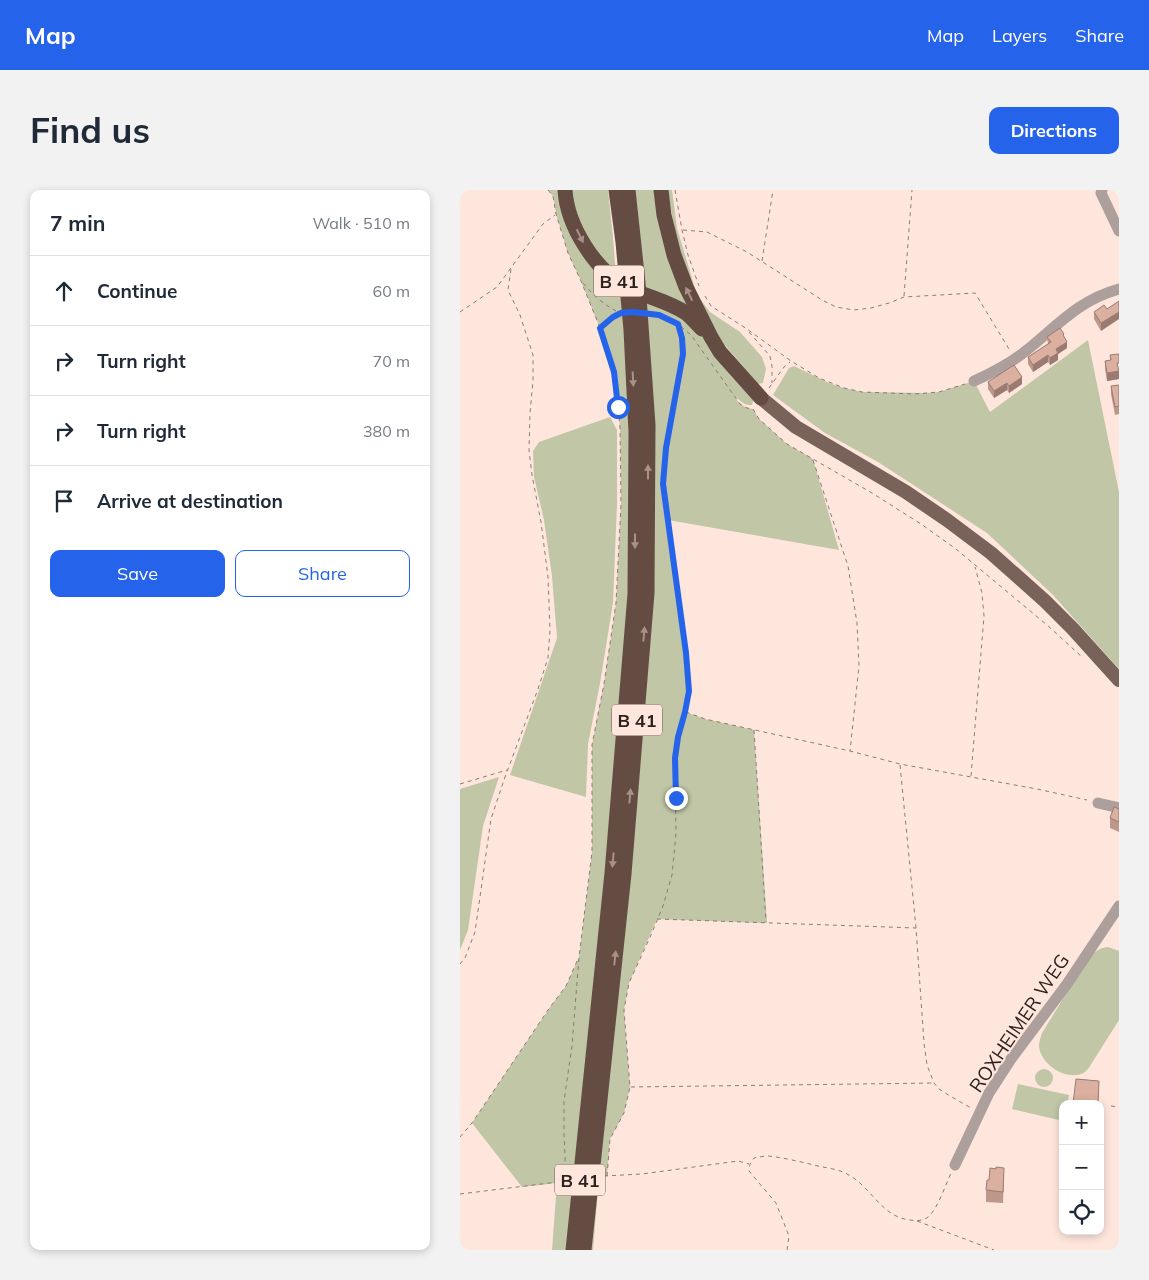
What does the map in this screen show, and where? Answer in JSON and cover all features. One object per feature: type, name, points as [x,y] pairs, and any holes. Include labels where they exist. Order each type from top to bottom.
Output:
[{"type":"highway","name":"B 41","points":[[565,190],[572,219],[582,241],[596,261],[625,286],[668,304],[686,314],[711,337]]},
{"type":"highway","name":"B 41","points":[[616,190],[628,241]]},
{"type":"highway","name":"B 41","points":[[584,1250],[593,1110],[635,594],[636,329],[628,241],[628,190]]},
{"type":"highway","name":"B 41","points":[[661,190],[664,215],[674,255],[686,287],[720,352],[761,398]]},
{"type":"highway","name":"B 41","points":[[573,1250],[593,1110]]},
{"type":"main road","points":[[761,398],[796,427],[906,492],[991,553],[1045,600],[1119,680]]},
{"type":"street","points":[[1101,191],[1119,231]]},
{"type":"street","points":[[974,381],[1026,351],[1072,312],[1094,298],[1119,289]]},
{"type":"street","points":[[1098,803],[1119,808]]},
{"type":"street","name":"ROXHEIMER WEG","points":[[955,1165],[989,1093],[1011,1059],[1067,984],[1119,906]]},
{"type":"path","points":[[460,1194],[566,1181],[564,1101],[572,1046],[579,957],[592,852],[592,745],[604,684],[616,603],[621,504],[620,427],[614,372],[582,281],[568,253],[552,196],[548,190]]},
{"type":"path","points":[[676,190],[688,255],[701,291],[711,306],[747,329],[790,361],[829,383],[862,392],[939,392],[974,381]]},
{"type":"path","points":[[762,262],[773,190]]},
{"type":"path","points":[[904,297],[912,190]]},
{"type":"path","points":[[460,312],[497,287],[543,224],[556,214]]},
{"type":"path","points":[[682,230],[707,232],[747,252],[836,307],[854,310],[871,308],[904,297],[975,293],[1015,358]]},
{"type":"path","points":[[460,964],[465,958],[475,932],[491,819],[548,658],[550,630],[548,577],[529,450],[533,355],[520,316],[508,290],[511,269]]},
{"type":"path","points":[[582,281],[591,294],[621,313],[600,328]]},
{"type":"path","points":[[650,313],[678,324],[690,335],[740,404],[754,409],[759,420],[787,444],[872,493],[956,549],[1047,625],[1082,657]]},
{"type":"path","points":[[607,1176],[610,1139],[624,1113],[630,1087],[624,1010],[628,983],[657,919],[672,874],[676,834],[675,758],[689,691],[686,653],[663,484],[666,448],[683,354],[682,338],[678,324]]},
{"type":"path","points":[[747,329],[770,356],[772,383]]},
{"type":"path","points":[[761,398],[790,361]]},
{"type":"path","points":[[813,459],[848,566],[857,623],[859,666],[850,751]]},
{"type":"path","points":[[970,777],[984,616],[982,592],[974,565]]},
{"type":"path","points":[[685,712],[705,719],[900,764],[1037,789],[1098,803]]},
{"type":"path","points":[[754,730],[766,923]]},
{"type":"path","points":[[900,764],[927,1065],[934,1084],[950,1096],[980,1113]]},
{"type":"path","points":[[460,784],[507,770]]},
{"type":"path","points":[[657,919],[916,928]]},
{"type":"path","points":[[460,1137],[472,1123],[566,986],[579,957]]},
{"type":"path","points":[[630,1087],[934,1084]]},
{"type":"path","points":[[1111,1106],[1119,1107]]},
{"type":"path","points":[[787,1250],[788,1236],[776,1203],[749,1171],[750,1164],[754,1158],[767,1156],[838,1170],[858,1181],[883,1208],[894,1216],[917,1221],[994,1250]]},
{"type":"path","points":[[599,1177],[642,1174],[738,1161],[750,1164]]},
{"type":"path","points":[[917,1221],[928,1217],[936,1205],[955,1165]]},
{"type":"green space","points":[[548,190],[562,190],[587,257],[692,322],[754,399],[752,405],[749,405],[744,404],[734,396],[738,401],[744,407],[753,409],[759,419],[787,444],[813,459],[839,550],[668,520],[686,653],[689,691],[685,712],[705,719],[754,730],[767,923],[657,919],[629,983],[624,1010],[630,1087],[624,1113],[610,1139],[607,1176],[599,1177],[593,1250],[552,1250],[557,1183],[522,1187],[472,1123],[566,986],[579,957],[592,852],[592,745],[604,684],[616,603],[621,504],[620,427],[614,372],[600,328],[568,253],[556,214],[553,196]]},
{"type":"green space","points":[[568,190],[608,190],[616,277],[590,250]]},
{"type":"green space","points":[[631,190],[656,190],[691,306],[644,292]]},
{"type":"green space","points":[[668,190],[672,190],[677,228],[697,295],[710,312],[740,332],[762,357],[766,369],[763,383],[758,384],[724,344],[693,292],[675,233]]},
{"type":"green space","points":[[1088,340],[1119,492],[1119,669],[1053,595],[987,533],[878,462],[825,433],[773,395],[789,368],[794,366],[829,383],[862,392],[939,392],[974,381],[990,412]]},
{"type":"green space","points":[[610,417],[617,430],[617,504],[613,603],[588,744],[586,797],[510,775],[557,638],[552,576],[544,520],[534,477],[533,451],[539,442]]},
{"type":"green space","points":[[499,777],[483,826],[468,930],[460,950],[460,789]]},
{"type":"green space","points":[[1108,947],[1119,951],[1119,1020],[1085,1072],[1078,1075],[1063,1073],[1049,1065],[1040,1052],[1039,1044],[1042,1033],[1088,958],[1102,948]]},
{"type":"green space","points":[[1044,1069],[1050,1072],[1053,1078],[1050,1084],[1044,1087],[1038,1084],[1035,1078],[1038,1072]]},
{"type":"green space","points":[[1018,1084],[1069,1095],[1068,1100],[1059,1100],[1059,1120],[1012,1109]]},
{"type":"building","points":[[1119,301],[1119,312],[1101,323],[1094,312],[1104,305],[1107,309]]},
{"type":"building","points":[[1060,328],[1067,342],[1056,349],[1058,353],[1050,358],[1048,355],[1033,365],[1028,357],[1051,342],[1047,337]]},
{"type":"building","points":[[1119,354],[1119,363],[1117,363],[1119,371],[1107,373],[1105,361],[1111,360],[1110,355]]},
{"type":"building","points":[[1014,365],[1022,377],[1009,386],[1007,383],[994,391],[988,382]]},
{"type":"building","points":[[1119,385],[1119,406],[1115,407],[1111,386]]},
{"type":"building","points":[[1114,807],[1119,809],[1119,822],[1110,818]]},
{"type":"building","points":[[1076,1079],[1099,1081],[1098,1100],[1073,1100]]},
{"type":"building","points":[[996,1167],[1004,1168],[1003,1192],[986,1190],[990,1168],[996,1169]]},
{"type":"route","points":[[618,407],[614,372],[600,328],[621,313],[634,312],[659,315],[678,324],[682,338],[683,354],[666,448],[663,484],[686,653],[689,691],[675,758],[676,798]]}]
